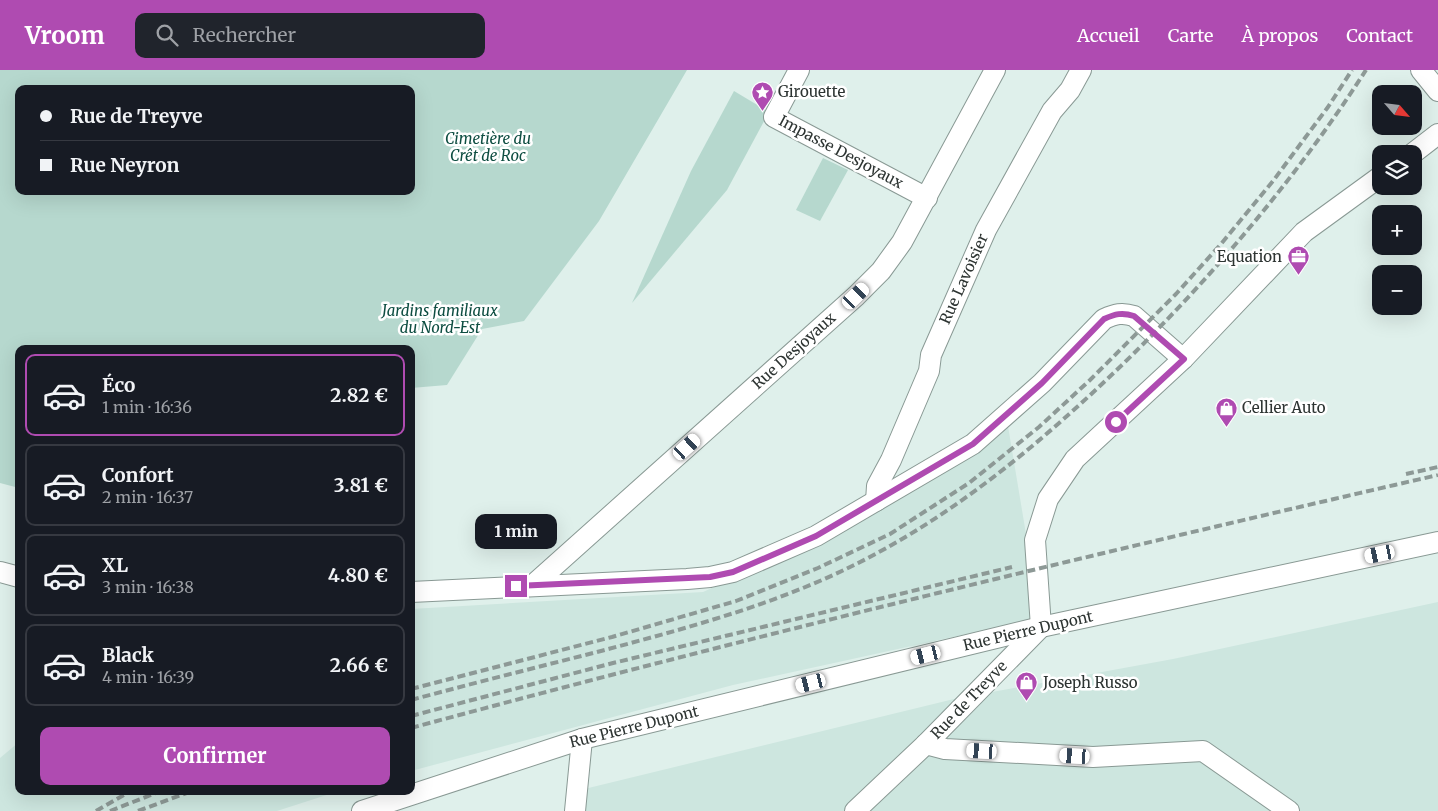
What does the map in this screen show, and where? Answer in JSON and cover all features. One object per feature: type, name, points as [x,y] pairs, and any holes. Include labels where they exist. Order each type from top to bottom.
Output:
[{"type":"street","name":"Impasse Desjoyaux","points":[[799,70],[774,117],[927,198]]},
{"type":"street","name":"Rue Desjoyaux","points":[[533,585],[874,278],[902,242],[995,70]]},
{"type":"street","name":"Rue Lavoisier","points":[[876,501],[877,486],[891,460],[925,380],[929,370],[931,354],[980,242],[1052,111],[1070,90],[1081,70]]},
{"type":"street","points":[[1421,70],[1438,91]]},
{"type":"street","points":[[1422,146],[1438,134]]},
{"type":"street","points":[[1041,626],[1035,540],[1048,499],[1076,459],[1184,359],[1304,232],[1372,183]]},
{"type":"street","points":[[415,592],[710,577],[733,572],[816,536],[973,444],[1042,383],[1104,319],[1114,314],[1124,313],[1134,316],[1184,359]]},
{"type":"street","name":"Rue Pierre Dupont","points":[[415,794],[582,739],[1041,626],[1438,542]]},
{"type":"street","points":[[0,572],[15,576]]},
{"type":"street","name":"Rue de Treyve","points":[[855,811],[926,744],[1041,626]]},
{"type":"street","points":[[575,811],[582,739]]},
{"type":"street","points":[[926,744],[945,749],[1093,757],[1203,751],[1289,811]]},
{"type":"street","name":"Rue Pierre Dupont","points":[[362,811],[411,795]]},
{"type":"shaded area","points":[[1008,426],[1040,618],[733,685],[415,770],[415,609],[703,592],[725,582]]},
{"type":"shaded area","points":[[1438,602],[1438,811],[570,811],[572,792],[954,699],[1173,659]]},
{"type":"shaded area","points":[[15,745],[15,795],[327,795],[277,811],[0,811],[0,758]]},
{"type":"green space","name":"Cimetière du Crêt de Roc","points":[[0,70],[687,70],[599,221],[524,321],[482,329],[447,385],[415,388],[415,345],[15,345],[15,487],[0,483]]},
{"type":"green space","points":[[734,91],[769,112],[727,190],[632,303],[691,171]]},
{"type":"green space","points":[[823,158],[848,170],[820,221],[796,210]]},
{"type":"railway","points":[[415,688],[612,637],[736,601],[818,568],[890,534],[969,483],[1039,427],[1090,380],[1176,294],[1221,244],[1273,181],[1328,107],[1352,70]]},
{"type":"railway","points":[[415,699],[657,636],[713,620],[768,601],[822,580],[864,560],[944,512],[1019,457],[1055,427],[1158,329],[1222,259],[1283,186],[1340,110],[1366,70]]},
{"type":"railway","points":[[1406,474],[1438,467]]},
{"type":"railway","points":[[415,727],[923,597],[1438,475]]},
{"type":"railway","points":[[415,715],[613,663],[1012,567]]},
{"type":"railway","points":[[96,811],[124,795]]},
{"type":"railway","points":[[110,811],[151,795]]},
{"type":"railway","points":[[138,811],[181,795]]},
{"type":"place","name":"Girouette","points":[[762,111]]},
{"type":"place","name":"Equation","points":[[1298,276]]},
{"type":"place","name":"Cellier Auto","points":[[1226,427]]},
{"type":"place","name":"Joseph Russo","points":[[1027,702]]},
{"type":"route","points":[[516,586],[710,577],[733,572],[816,536],[973,444],[1042,383],[1104,319],[1114,314],[1124,313],[1134,316],[1184,359],[1116,422]]},
{"type":"park label","name":"Jardins familiaux du Nord-Est","points":[[440,320]]}]
